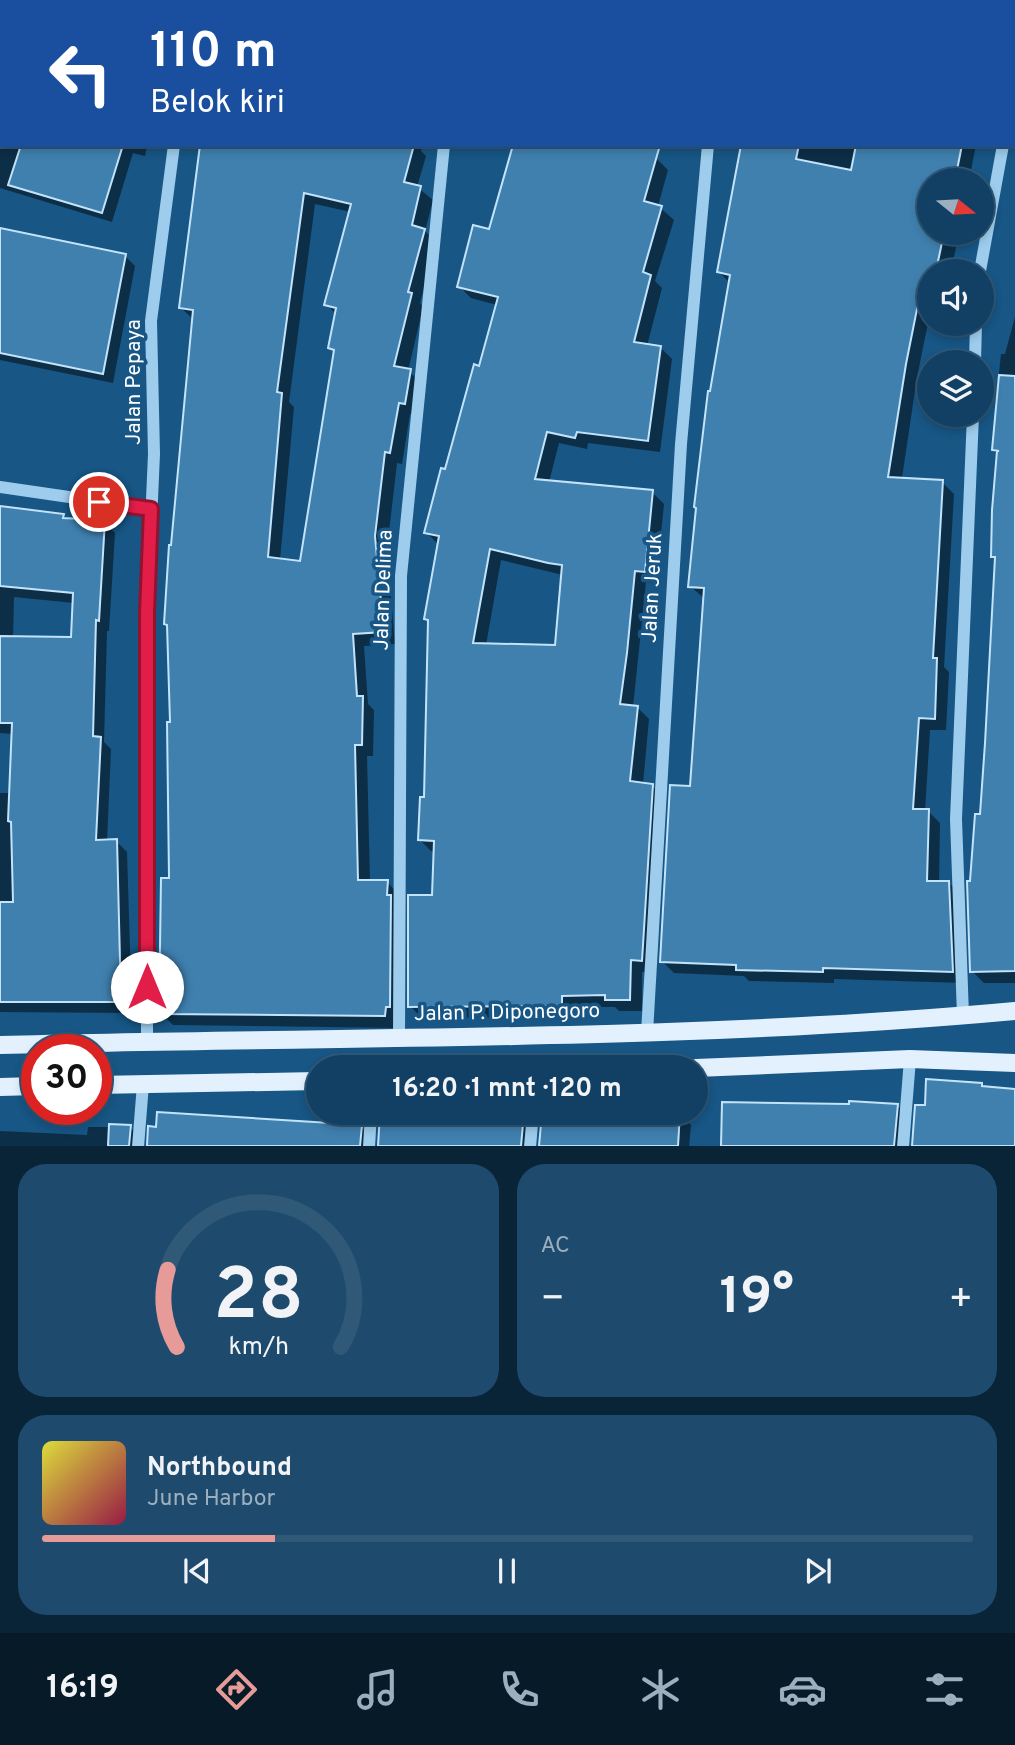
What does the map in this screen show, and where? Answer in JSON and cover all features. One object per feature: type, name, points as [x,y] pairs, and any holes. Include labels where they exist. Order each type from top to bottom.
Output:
[{"type":"main road","name":"Jalan P. Diponegoro","points":[[0,1045],[647,1033],[909,1021],[1015,1011]]},
{"type":"main road","points":[[708,1067],[910,1059],[1015,1063]]},
{"type":"main road","points":[[112,1085],[306,1081]]},
{"type":"main road","points":[[0,1087],[21,1086]]},
{"type":"street","name":"Jalan Pepaya","points":[[147,1041],[147,613],[154,454],[150,321],[174,147]]},
{"type":"street","name":"Jalan Delima","points":[[398,1038],[401,576],[444,147]]},
{"type":"street","name":"Jalan Jeruk","points":[[647,1033],[681,444],[708,147]]},
{"type":"street","points":[[982,259],[1003,147]]},
{"type":"street","points":[[963,1016],[956,820],[972,427]]},
{"type":"street","points":[[0,487],[151,509]]},
{"type":"street","points":[[903,1146],[910,1059]]},
{"type":"street","points":[[138,1146],[143,1084]]},
{"type":"street","points":[[369,1146],[370,1125]]},
{"type":"street","points":[[530,1146],[532,1125]]},
{"type":"building","points":[[20,147],[122,147],[102,213],[8,185]]},
{"type":"building","points":[[200,147],[413,147],[404,182],[421,186],[412,225],[425,229],[408,292],[412,293],[394,366],[411,369],[405,404],[399,403],[390,453],[385,452],[375,536],[384,632],[353,634],[357,696],[363,696],[362,745],[355,745],[358,880],[388,880],[387,895],[391,895],[390,1007],[386,1007],[385,1016],[159,1014],[161,878],[169,878],[167,722],[170,722],[167,625],[164,624],[169,545],[193,310],[179,308]],"holes":[[[304,193],[351,204],[324,305],[336,308],[328,348],[334,350],[300,561],[268,557],[282,393],[277,392]]]},
{"type":"building","points":[[512,147],[659,147],[644,201],[662,206],[643,272],[651,275],[634,342],[661,346],[648,441],[577,432],[575,438],[547,432],[535,479],[653,490],[645,572],[635,571],[620,704],[638,706],[630,781],[653,784],[642,961],[631,960],[630,1000],[605,1000],[605,995],[562,996],[562,1006],[408,1007],[408,895],[432,895],[434,841],[418,840],[420,797],[424,797],[428,620],[424,619],[439,536],[424,533],[441,468],[445,469],[474,364],[479,366],[498,297],[457,287],[473,225],[489,229]],"holes":[[[490,549],[562,565],[555,645],[473,643]]]},
{"type":"building","points":[[741,147],[799,147],[796,159],[851,170],[856,147],[962,147],[957,168],[917,168],[917,245],[941,245],[939,259],[917,259],[917,309],[888,477],[943,480],[933,658],[937,658],[935,719],[919,718],[913,809],[929,809],[927,881],[949,881],[953,972],[823,968],[823,972],[736,970],[736,965],[660,962],[670,785],[690,786],[704,588],[688,587],[694,507],[708,391],[730,275],[717,272]]},
{"type":"building","points":[[0,228],[126,254],[103,374],[0,353]]},
{"type":"building","points":[[999,375],[1015,376],[1015,971],[970,972],[967,881],[970,881],[975,814],[980,814],[985,743],[995,557],[991,557],[992,510],[999,451],[992,450]]},
{"type":"building","points":[[0,506],[64,514],[63,518],[105,520],[99,621],[96,620],[93,736],[101,737],[96,840],[117,839],[121,1002],[0,1002],[0,902],[13,902],[11,822],[8,821],[12,723],[0,723],[0,636],[71,637],[73,593],[0,586]]},
{"type":"building","points":[[926,1079],[982,1083],[982,1086],[1015,1089],[1015,1146],[912,1146],[915,1105],[925,1105]]},
{"type":"building","points":[[849,1101],[898,1104],[894,1146],[721,1146],[722,1102],[849,1104]]},
{"type":"building","points":[[157,1112],[306,1121],[306,1125],[362,1125],[360,1146],[147,1146],[148,1126],[156,1127]]},
{"type":"building","points":[[109,1125],[131,1125],[129,1146],[108,1146]]},
{"type":"building","points":[[379,1125],[523,1125],[521,1146],[378,1146]]},
{"type":"building","points":[[541,1125],[679,1125],[678,1146],[539,1146]]},
{"type":"route","points":[[99,502],[151,509],[147,613],[147,987]]}]
